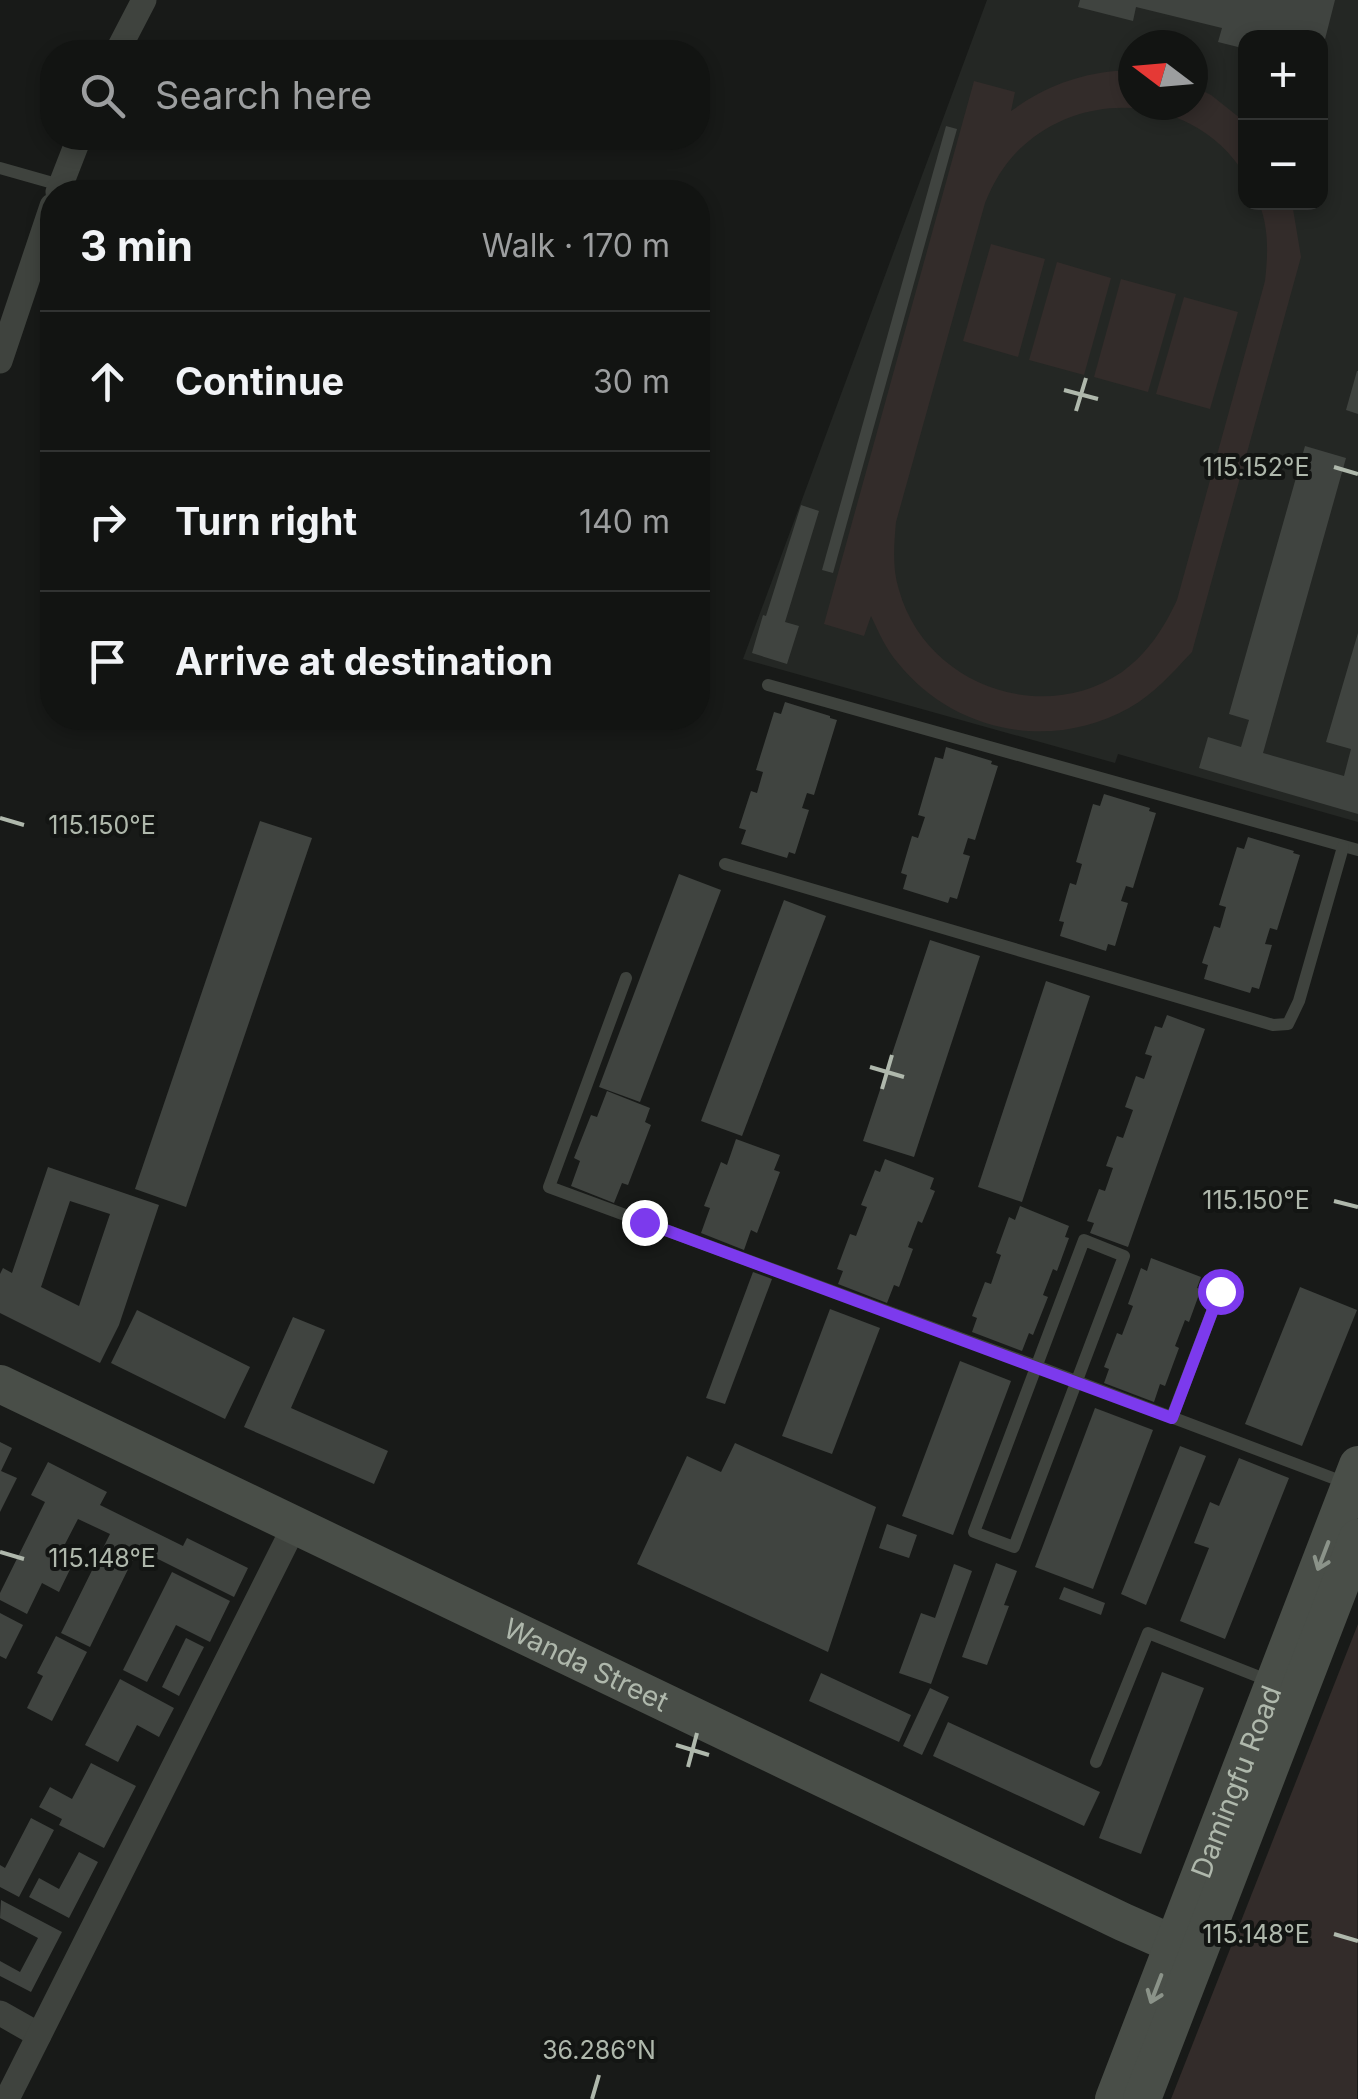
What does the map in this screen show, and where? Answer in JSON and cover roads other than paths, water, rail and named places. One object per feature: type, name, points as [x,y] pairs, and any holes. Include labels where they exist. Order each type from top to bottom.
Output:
[{"type":"street","points":[[123,40],[144,0]]},
{"type":"street","points":[[62,180],[74,150]]},
{"type":"street","points":[[0,361],[40,244]]},
{"type":"street","name":"Wanda Street","points":[[0,1384],[1174,1944]]},
{"type":"street","name":"Damingfu Road","points":[[1114,2099],[1354,1475]]},
{"type":"street","points":[[8,2099],[295,1525]]},
{"type":"street","name":"Damingfu Road","points":[[1142,2099],[1358,1538]]},
{"type":"street","points":[[0,2012],[39,2035]]},
{"type":"lane","points":[[0,168],[40,186]]},
{"type":"lane","points":[[725,864],[1273,1024],[1288,1024],[1351,849],[768,685]]},
{"type":"lane","points":[[626,978],[548,1186],[1172,1418],[1354,1475]]},
{"type":"lane","points":[[1084,1240],[1124,1256],[1014,1547],[974,1532],[1036,1366],[1084,1240]]},
{"type":"lane","points":[[1172,1418],[1220,1291]]},
{"type":"lane","points":[[1096,1762],[1148,1633],[1274,1683]]}]
